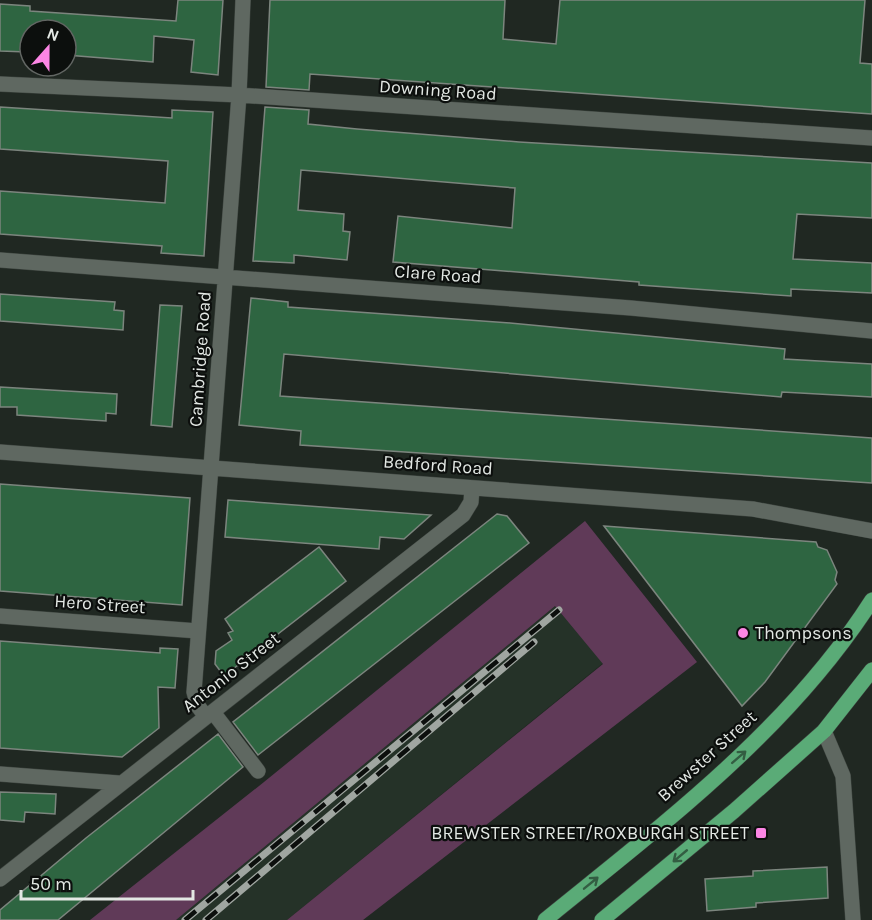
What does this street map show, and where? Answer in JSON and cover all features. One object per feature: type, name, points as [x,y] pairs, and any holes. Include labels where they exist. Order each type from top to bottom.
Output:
[{"type":"main road","name":"Brewster Street","points":[[545,920],[744,753],[795,700],[847,638],[872,600]]},
{"type":"main road","points":[[602,920],[734,811],[824,731],[872,670]]},
{"type":"street","name":"Cambridge Road","points":[[243,0],[239,95],[194,693],[198,706],[209,714],[258,771]]},
{"type":"street","name":"Downing Road","points":[[0,84],[239,95],[872,138]]},
{"type":"street","name":"Clare Road","points":[[0,260],[631,308],[872,331]]},
{"type":"street","name":"Bedford Road","points":[[0,452],[753,509],[872,531]]},
{"type":"street","name":"Antonio Street","points":[[0,879],[119,783],[463,515],[471,502],[472,488]]},
{"type":"street","name":"Hero Street","points":[[0,616],[198,631]]},
{"type":"street","points":[[824,731],[843,776],[853,920]]},
{"type":"street","points":[[0,774],[119,783]]},
{"type":"shaded area","points":[[585,521],[697,662],[363,920],[287,920],[603,664],[555,606],[176,920],[90,920],[264,782]]},
{"type":"shaded area","points":[[555,606],[603,663],[287,920],[176,920]]},
{"type":"building","points":[[178,0],[223,0],[218,75],[191,72],[194,40],[154,36],[153,62],[78,56],[78,18],[18,18],[18,52],[0,51],[0,4],[30,6],[30,11],[176,21]]},
{"type":"building","points":[[270,0],[505,0],[503,39],[556,44],[560,0],[865,0],[860,63],[872,64],[872,114],[310,74],[309,90],[266,87]]},
{"type":"building","points":[[0,107],[172,118],[172,110],[213,112],[204,256],[161,253],[162,246],[0,234],[0,191],[165,203],[168,161],[0,149]]},
{"type":"building","points":[[265,107],[309,110],[308,124],[357,129],[519,142],[872,163],[872,218],[797,214],[793,259],[872,263],[872,293],[791,289],[791,296],[639,285],[639,282],[393,262],[398,216],[512,228],[515,188],[301,170],[298,210],[344,214],[343,231],[350,232],[347,260],[294,255],[294,263],[253,261]]},
{"type":"building","points":[[0,294],[115,302],[114,310],[124,311],[123,330],[0,321]]},
{"type":"building","points":[[251,298],[288,302],[288,307],[510,323],[785,349],[784,359],[872,364],[872,397],[782,392],[781,397],[284,354],[280,396],[872,438],[872,483],[300,445],[301,431],[239,425]]},
{"type":"building","points":[[160,305],[182,306],[172,427],[151,425]]},
{"type":"building","points":[[0,387],[117,394],[116,414],[106,413],[106,421],[17,415],[17,407],[0,407]]},
{"type":"building","points":[[0,484],[190,498],[182,605],[0,591]]},
{"type":"building","points":[[228,500],[431,515],[404,539],[380,537],[379,549],[225,537]]},
{"type":"building","points":[[497,514],[507,516],[529,543],[258,755],[233,722]]},
{"type":"building","name":"Thompsons","points":[[604,526],[816,542],[818,547],[827,550],[837,572],[835,580],[837,584],[765,682],[742,706]]},
{"type":"building","points":[[319,547],[346,581],[224,676],[215,664],[216,651],[232,640],[228,633],[233,631],[225,619]]},
{"type":"building","points":[[0,641],[160,653],[160,648],[178,649],[175,688],[158,687],[159,728],[122,757],[0,748]]},
{"type":"building","points":[[218,734],[243,767],[58,920],[0,920],[0,910],[86,838]]},
{"type":"building","points":[[0,792],[56,794],[55,814],[25,812],[24,822],[0,820]]},
{"type":"building","points":[[827,867],[828,898],[756,903],[756,907],[707,911],[705,879],[753,876],[753,871]]},
{"type":"railway","points":[[185,920],[559,610]]},
{"type":"railway","points":[[206,920],[534,642]]},
{"type":"place","name":"Thompsons","points":[[743,633]]},
{"type":"place","name":"BREWSTER STREET/ROXBURGH STREET","points":[[761,833]]}]
